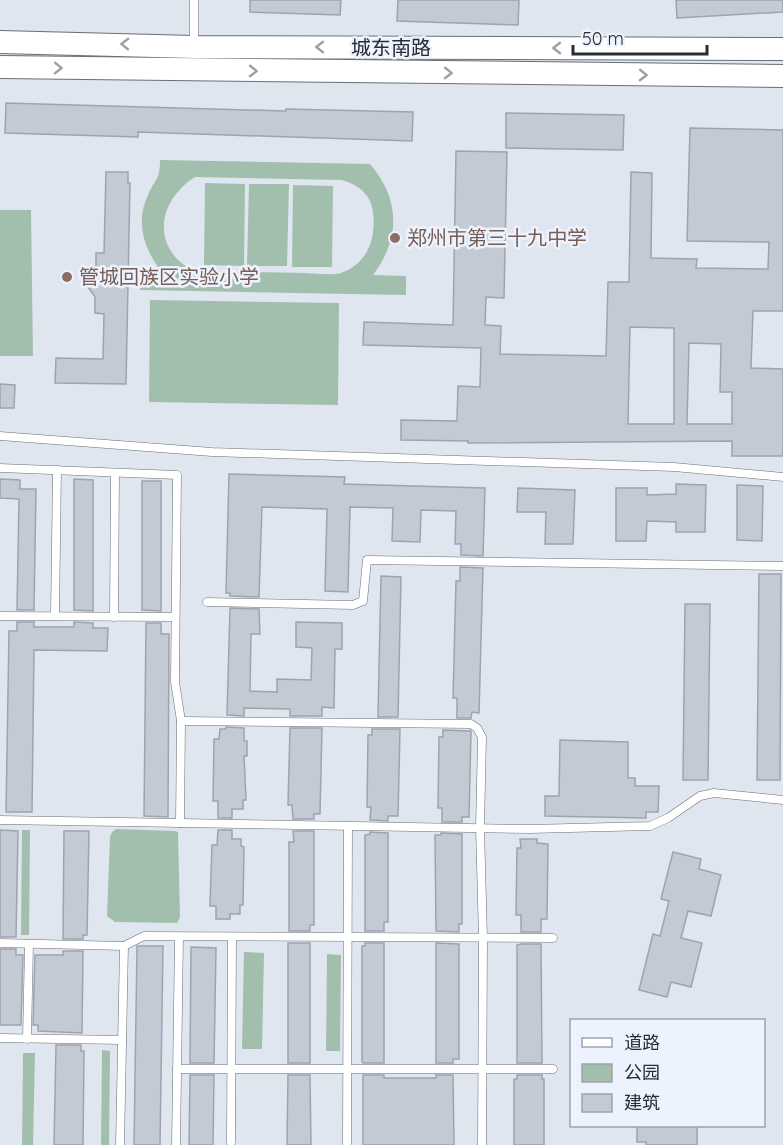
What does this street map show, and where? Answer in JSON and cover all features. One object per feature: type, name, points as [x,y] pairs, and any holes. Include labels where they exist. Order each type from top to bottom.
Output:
[{"type":"main road","name":"城东南路","points":[[0,42],[194,47],[783,49]]},
{"type":"main road","name":"城东南路","points":[[0,67],[783,76]]},
{"type":"lane","points":[[194,0],[194,47]]},
{"type":"lane","points":[[0,436],[212,452],[674,467],[783,477]]},
{"type":"lane","points":[[0,468],[177,475],[175,682],[182,721],[180,823]]},
{"type":"lane","points":[[56,616],[57,470]]},
{"type":"lane","points":[[114,616],[115,473]]},
{"type":"lane","points":[[207,602],[353,605],[363,601],[366,592],[367,560],[783,566]]},
{"type":"lane","points":[[0,616],[176,617]]},
{"type":"lane","points":[[182,721],[471,724],[477,728],[482,736],[480,828],[483,938],[482,1145]]},
{"type":"lane","points":[[0,820],[480,828],[650,826],[668,818],[700,796],[714,793],[783,800]]},
{"type":"lane","points":[[347,1143],[348,826]]},
{"type":"lane","points":[[0,943],[124,946],[144,936],[553,939]]},
{"type":"lane","points":[[176,1145],[179,937]]},
{"type":"lane","points":[[231,1142],[232,937]]},
{"type":"lane","points":[[27,1039],[29,944]]},
{"type":"lane","points":[[120,1145],[124,946]]},
{"type":"lane","points":[[0,1038],[122,1040]]},
{"type":"lane","points":[[177,1069],[553,1069]]},
{"type":"green space","points":[[160,160],[370,164],[387,191],[392,205],[393,219],[389,247],[373,275],[406,276],[406,295],[140,290],[141,271],[161,271],[150,254],[142,225],[144,205],[160,167]],"holes":[[[195,177],[341,180],[358,187],[367,196],[372,207],[374,223],[371,241],[364,256],[350,269],[341,273],[193,271],[178,260],[165,238],[164,226],[170,204],[176,194]]]},
{"type":"green space","points":[[205,183],[245,184],[244,266],[204,265]]},
{"type":"green space","points":[[249,184],[289,184],[287,266],[247,266]]},
{"type":"green space","points":[[293,185],[333,186],[332,267],[292,267]]},
{"type":"green space","points":[[0,210],[31,210],[33,356],[0,356]]},
{"type":"green space","points":[[150,300],[339,303],[338,405],[149,402]]},
{"type":"green space","points":[[116,829],[178,832],[180,917],[177,923],[115,922],[107,916],[110,837]]},
{"type":"green space","points":[[22,830],[30,830],[29,935],[21,935]]},
{"type":"green space","points":[[244,952],[264,953],[262,1049],[242,1049]]},
{"type":"green space","points":[[327,954],[341,955],[340,1051],[326,1051]]},
{"type":"green space","points":[[102,1050],[110,1051],[109,1145],[101,1145]]},
{"type":"green space","points":[[23,1053],[35,1053],[33,1145],[22,1145]]},
{"type":"building","points":[[250,0],[341,0],[340,15],[250,12]]},
{"type":"building","points":[[398,0],[519,0],[518,25],[397,21]]},
{"type":"building","points":[[676,0],[783,0],[783,12],[677,18]]},
{"type":"building","points":[[6,103],[286,111],[286,109],[413,112],[412,141],[138,132],[138,137],[5,133]]},
{"type":"building","points":[[506,113],[624,115],[623,150],[506,148]]},
{"type":"building","points":[[690,128],[783,130],[783,311],[753,311],[751,368],[783,369],[783,456],[732,456],[732,441],[468,443],[468,441],[401,440],[401,420],[457,421],[458,386],[480,387],[481,348],[363,345],[364,322],[453,325],[456,151],[507,152],[504,298],[486,297],[485,325],[501,326],[500,354],[606,356],[608,282],[629,282],[631,172],[652,173],[651,258],[697,259],[696,268],[768,269],[769,242],[687,241]],"holes":[[[630,327],[674,328],[674,424],[628,424]],[[689,343],[721,344],[720,392],[732,392],[732,424],[687,424]]]},
{"type":"building","points":[[106,172],[128,172],[128,183],[130,183],[126,384],[55,383],[56,358],[103,359],[104,314],[95,313],[95,297],[88,287],[89,278],[96,271],[96,253],[104,253]]},
{"type":"building","points":[[0,384],[15,385],[14,408],[0,408]]},
{"type":"building","points":[[229,474],[345,477],[344,484],[485,488],[483,556],[461,555],[461,544],[455,544],[456,511],[421,510],[420,542],[392,541],[393,508],[350,507],[348,592],[325,591],[327,509],[262,507],[259,597],[230,596],[230,593],[226,593]]},
{"type":"building","points":[[0,479],[20,480],[20,489],[36,489],[34,610],[17,610],[19,499],[0,498]]},
{"type":"building","points":[[74,479],[93,480],[93,611],[74,610]]},
{"type":"building","points":[[142,481],[161,481],[161,611],[142,610]]},
{"type":"building","points":[[676,484],[706,485],[705,532],[676,532],[676,522],[647,521],[646,541],[616,541],[616,488],[647,488],[647,495],[676,494]]},
{"type":"building","points":[[737,485],[763,486],[762,541],[737,540]]},
{"type":"building","points":[[518,488],[575,490],[573,544],[545,544],[546,512],[517,512]]},
{"type":"building","points":[[460,567],[483,568],[479,713],[472,712],[471,718],[457,718],[457,698],[453,698],[456,581],[460,581]]},
{"type":"building","points":[[759,574],[781,574],[780,780],[757,780]]},
{"type":"building","points":[[381,576],[401,577],[398,717],[378,717]]},
{"type":"building","points":[[685,604],[710,604],[708,780],[683,780]]},
{"type":"building","points":[[230,608],[259,609],[260,634],[251,634],[250,691],[277,692],[277,679],[311,680],[312,648],[296,647],[296,622],[342,623],[342,649],[335,649],[334,708],[322,707],[322,716],[290,716],[290,709],[244,708],[244,716],[227,715]]},
{"type":"building","points":[[17,622],[34,622],[34,627],[74,627],[74,622],[93,623],[93,628],[108,628],[107,651],[34,650],[32,812],[6,812],[9,631],[17,631]]},
{"type":"building","points":[[146,623],[161,623],[161,634],[169,634],[168,817],[144,816]]},
{"type":"building","points":[[226,727],[244,728],[244,741],[247,741],[247,756],[244,756],[246,800],[243,800],[243,809],[232,809],[232,818],[218,818],[218,801],[213,801],[214,739],[219,739],[220,729],[226,729]]},
{"type":"building","points":[[290,728],[322,728],[320,814],[314,814],[314,819],[293,819],[292,805],[288,805]]},
{"type":"building","points":[[372,729],[400,729],[398,816],[388,816],[388,821],[370,820],[371,807],[367,807],[368,735],[372,735]]},
{"type":"building","points":[[443,730],[471,731],[469,817],[462,817],[462,822],[442,822],[442,808],[438,808],[439,737],[443,737]]},
{"type":"building","points":[[560,740],[628,742],[628,778],[635,778],[635,786],[659,786],[658,812],[646,812],[646,818],[545,816],[545,796],[559,796]]},
{"type":"building","points":[[0,830],[18,831],[16,937],[0,937]]},
{"type":"building","points":[[218,830],[232,830],[232,839],[241,839],[241,846],[244,847],[243,905],[240,905],[240,914],[230,914],[230,919],[216,919],[216,906],[210,906],[212,845],[217,845]]},
{"type":"building","points":[[64,831],[89,831],[87,935],[83,935],[83,939],[63,939]]},
{"type":"building","points":[[293,831],[314,831],[314,925],[310,925],[310,931],[289,931],[289,842],[294,842]]},
{"type":"building","points":[[370,832],[388,833],[388,922],[384,922],[384,931],[365,931],[365,835]]},
{"type":"building","points":[[441,833],[462,834],[462,924],[459,924],[459,932],[436,931],[435,835],[441,835]]},
{"type":"building","points":[[520,839],[537,839],[537,843],[548,844],[547,919],[541,919],[541,932],[521,932],[521,915],[516,915],[517,848],[521,848]]},
{"type":"building","points":[[673,852],[701,859],[699,869],[721,875],[711,916],[688,911],[681,938],[702,943],[691,987],[671,982],[667,997],[639,990],[653,934],[660,936],[669,901],[661,899]]},
{"type":"building","points":[[288,943],[310,943],[310,1063],[288,1063]]},
{"type":"building","points":[[365,943],[384,943],[384,1063],[363,1063],[362,1061],[362,946],[365,946]]},
{"type":"building","points":[[436,943],[459,944],[459,1059],[453,1059],[453,1063],[436,1063]]},
{"type":"building","points":[[541,944],[542,1063],[517,1063],[517,945]]},
{"type":"building","points":[[137,946],[163,946],[160,1145],[134,1145]]},
{"type":"building","points":[[191,947],[216,948],[214,1063],[190,1063]]},
{"type":"building","points":[[0,949],[16,949],[16,955],[23,955],[21,1025],[0,1025]]},
{"type":"building","points":[[63,951],[83,951],[82,1033],[38,1031],[38,1025],[33,1025],[35,955],[63,955]]},
{"type":"building","points":[[56,1045],[81,1045],[81,1051],[84,1051],[83,1145],[54,1145]]},
{"type":"building","points":[[190,1075],[214,1075],[213,1145],[189,1145]]},
{"type":"building","points":[[288,1075],[310,1075],[311,1145],[287,1145]]},
{"type":"building","points":[[363,1075],[384,1075],[384,1078],[436,1078],[436,1075],[453,1075],[454,1145],[363,1145]]},
{"type":"building","points":[[517,1075],[542,1075],[544,1079],[544,1145],[514,1145],[514,1079],[517,1079]]},
{"type":"building","points":[[637,1127],[697,1127],[697,1145],[646,1145],[646,1142],[637,1142]]},
{"type":"place","name":"郑州市第三十九中学","points":[[395,238]]},
{"type":"place","name":"管城回族区实验小学","points":[[67,277]]}]
